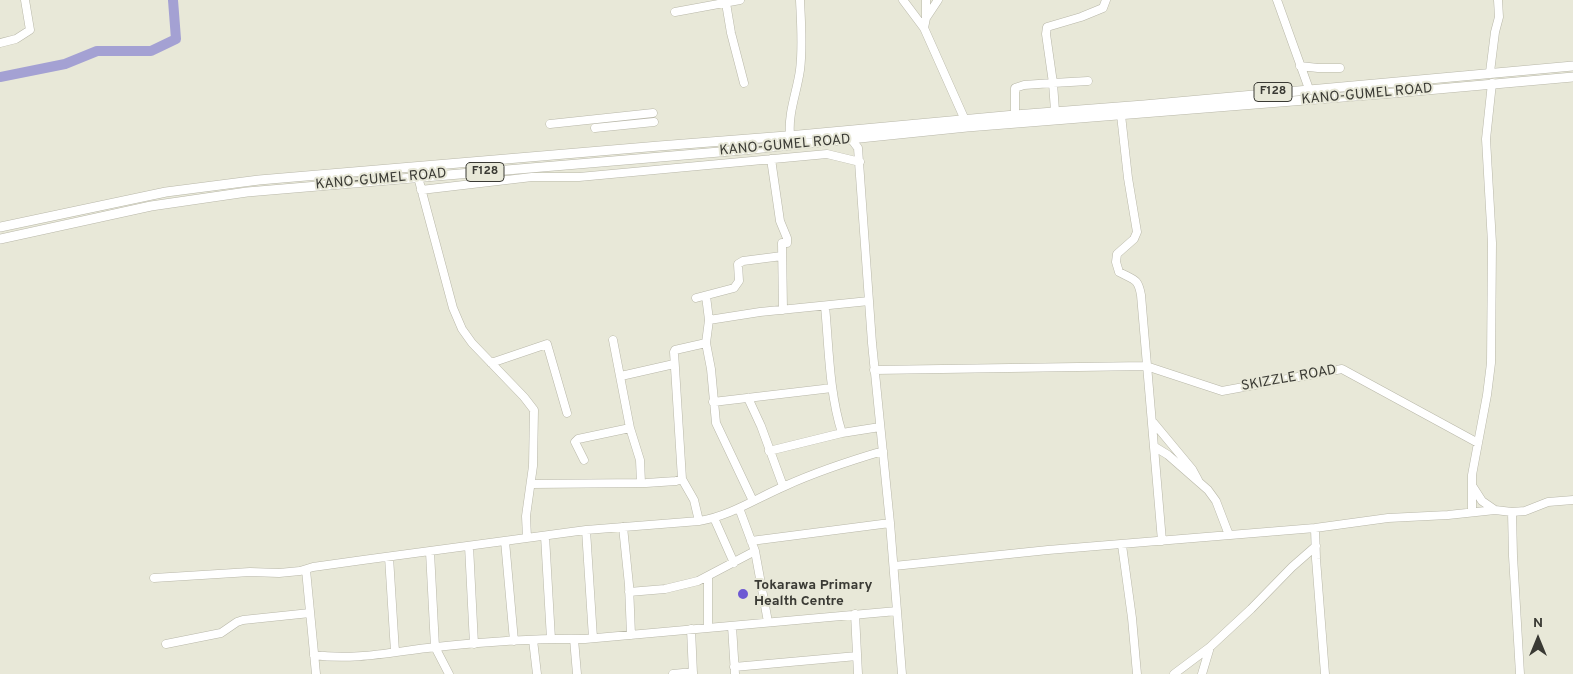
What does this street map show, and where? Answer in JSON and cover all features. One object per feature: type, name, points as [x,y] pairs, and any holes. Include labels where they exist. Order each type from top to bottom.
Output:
[{"type":"main road","name":"KANO-GUMEL ROAD","points":[[0,228],[166,192],[292,177],[1015,115],[1032,118],[1055,111],[1573,66]]},
{"type":"main road","name":"KANO-GUMEL ROAD","points":[[0,239],[169,203],[248,192],[852,140],[1032,118],[1121,115],[1573,77]]},
{"type":"main road","points":[[608,150],[608,161]]},
{"type":"main road","points":[[166,192],[169,203]]},
{"type":"street","points":[[0,44],[16,39],[30,30],[26,0]]},
{"type":"street","points":[[675,12],[740,0]]},
{"type":"street","points":[[790,135],[789,121],[800,70],[800,0]]},
{"type":"street","points":[[903,0],[924,28],[965,120]]},
{"type":"street","points":[[924,28],[926,0]]},
{"type":"street","points":[[926,18],[938,0]]},
{"type":"street","points":[[1055,111],[1046,34],[1047,27],[1103,8],[1106,0]]},
{"type":"street","points":[[1277,0],[1309,89]]},
{"type":"street","points":[[1490,72],[1495,32],[1500,17],[1498,0]]},
{"type":"street","points":[[726,3],[731,33],[744,83]]},
{"type":"street","points":[[1300,66],[1340,68]]},
{"type":"street","points":[[1015,115],[1015,88],[1024,85],[1088,81]]},
{"type":"street","points":[[1472,512],[1471,482],[1491,363],[1492,243],[1486,139],[1492,83]]},
{"type":"street","points":[[550,124],[653,114]]},
{"type":"street","points":[[1121,115],[1136,232],[1134,239],[1117,254],[1116,262],[1119,272],[1136,280],[1139,284],[1141,295],[1162,541]]},
{"type":"street","points":[[595,128],[654,122]]},
{"type":"street","points":[[852,140],[858,148],[860,162],[866,276],[894,566],[902,674]]},
{"type":"street","points":[[421,190],[516,178],[579,177],[828,154],[860,162]]},
{"type":"street","points":[[772,159],[780,221],[788,238],[788,243],[782,243],[782,310]]},
{"type":"street","points":[[418,177],[451,302],[465,335],[534,410],[531,484],[526,516],[527,538]]},
{"type":"street","points":[[696,298],[734,288],[739,281],[738,264],[743,261],[782,256]]},
{"type":"street","points":[[706,296],[709,320],[706,343],[711,369],[716,423],[753,500]]},
{"type":"street","points":[[709,320],[869,301]]},
{"type":"street","points":[[826,306],[832,388],[836,414],[842,433]]},
{"type":"street","points":[[613,340],[630,428],[640,460],[641,483]]},
{"type":"street","points":[[699,521],[694,500],[682,479],[674,364],[675,350],[706,343]]},
{"type":"street","points":[[491,363],[547,344],[567,413]]},
{"type":"street","points":[[621,376],[674,364]]},
{"type":"street","name":"SKIZZLE ROAD","points":[[874,370],[1146,366],[1222,392],[1342,369],[1478,443]]},
{"type":"street","points":[[713,402],[832,388]]},
{"type":"street","points":[[748,398],[783,486]]},
{"type":"street","points":[[1153,421],[1192,469],[1198,482]]},
{"type":"street","points":[[770,451],[842,433],[880,427]]},
{"type":"street","points":[[584,460],[575,442],[578,439],[630,428]]},
{"type":"street","points":[[1155,447],[1168,455],[1208,490],[1216,501],[1229,535]]},
{"type":"street","points":[[154,578],[250,572],[279,573],[586,530],[699,521],[714,518],[739,508],[814,473],[883,452]]},
{"type":"street","points":[[531,484],[641,483],[667,482],[682,479]]},
{"type":"street","points":[[1471,482],[1477,496],[1495,510]]},
{"type":"street","points":[[894,566],[1048,550],[1315,528],[1388,518],[1448,516],[1495,510],[1512,512],[1525,510],[1548,502],[1573,500]]},
{"type":"street","points":[[739,508],[755,551],[768,622]]},
{"type":"street","points":[[1512,512],[1512,556],[1520,674]]},
{"type":"street","points":[[714,518],[734,563]]},
{"type":"street","points":[[751,540],[890,523]]},
{"type":"street","points":[[623,527],[631,635]]},
{"type":"street","points":[[1315,528],[1324,674]]},
{"type":"street","points":[[586,530],[593,638]]},
{"type":"street","points":[[545,536],[551,639]]},
{"type":"street","points":[[505,541],[514,642]]},
{"type":"street","points":[[1122,545],[1132,618],[1137,674]]},
{"type":"street","points":[[470,546],[474,644]]},
{"type":"street","points":[[1174,674],[1210,647],[1316,546]]},
{"type":"street","points":[[629,592],[665,589],[692,583],[708,577],[755,551]]},
{"type":"street","points":[[430,552],[435,647],[449,674]]},
{"type":"street","points":[[389,557],[395,652]]},
{"type":"street","points":[[306,570],[316,674]]},
{"type":"street","points":[[708,577],[708,627]]},
{"type":"street","points":[[314,655],[344,657],[435,647],[593,638],[897,611]]},
{"type":"street","points":[[166,644],[220,633],[243,620],[310,613]]},
{"type":"street","points":[[855,614],[858,674]]},
{"type":"street","points":[[732,626],[735,670],[857,656]]},
{"type":"street","points":[[673,674],[693,673],[691,629]]},
{"type":"street","points":[[574,639],[577,674]]},
{"type":"street","points":[[534,640],[537,674]]},
{"type":"street","points":[[1202,674],[1210,647]]},
{"type":"waterway","points":[[0,77],[65,64],[97,51],[151,51],[176,39],[173,0]]},
{"type":"place","name":"Tokarawa Primary Health Centre","points":[[743,594]]}]
